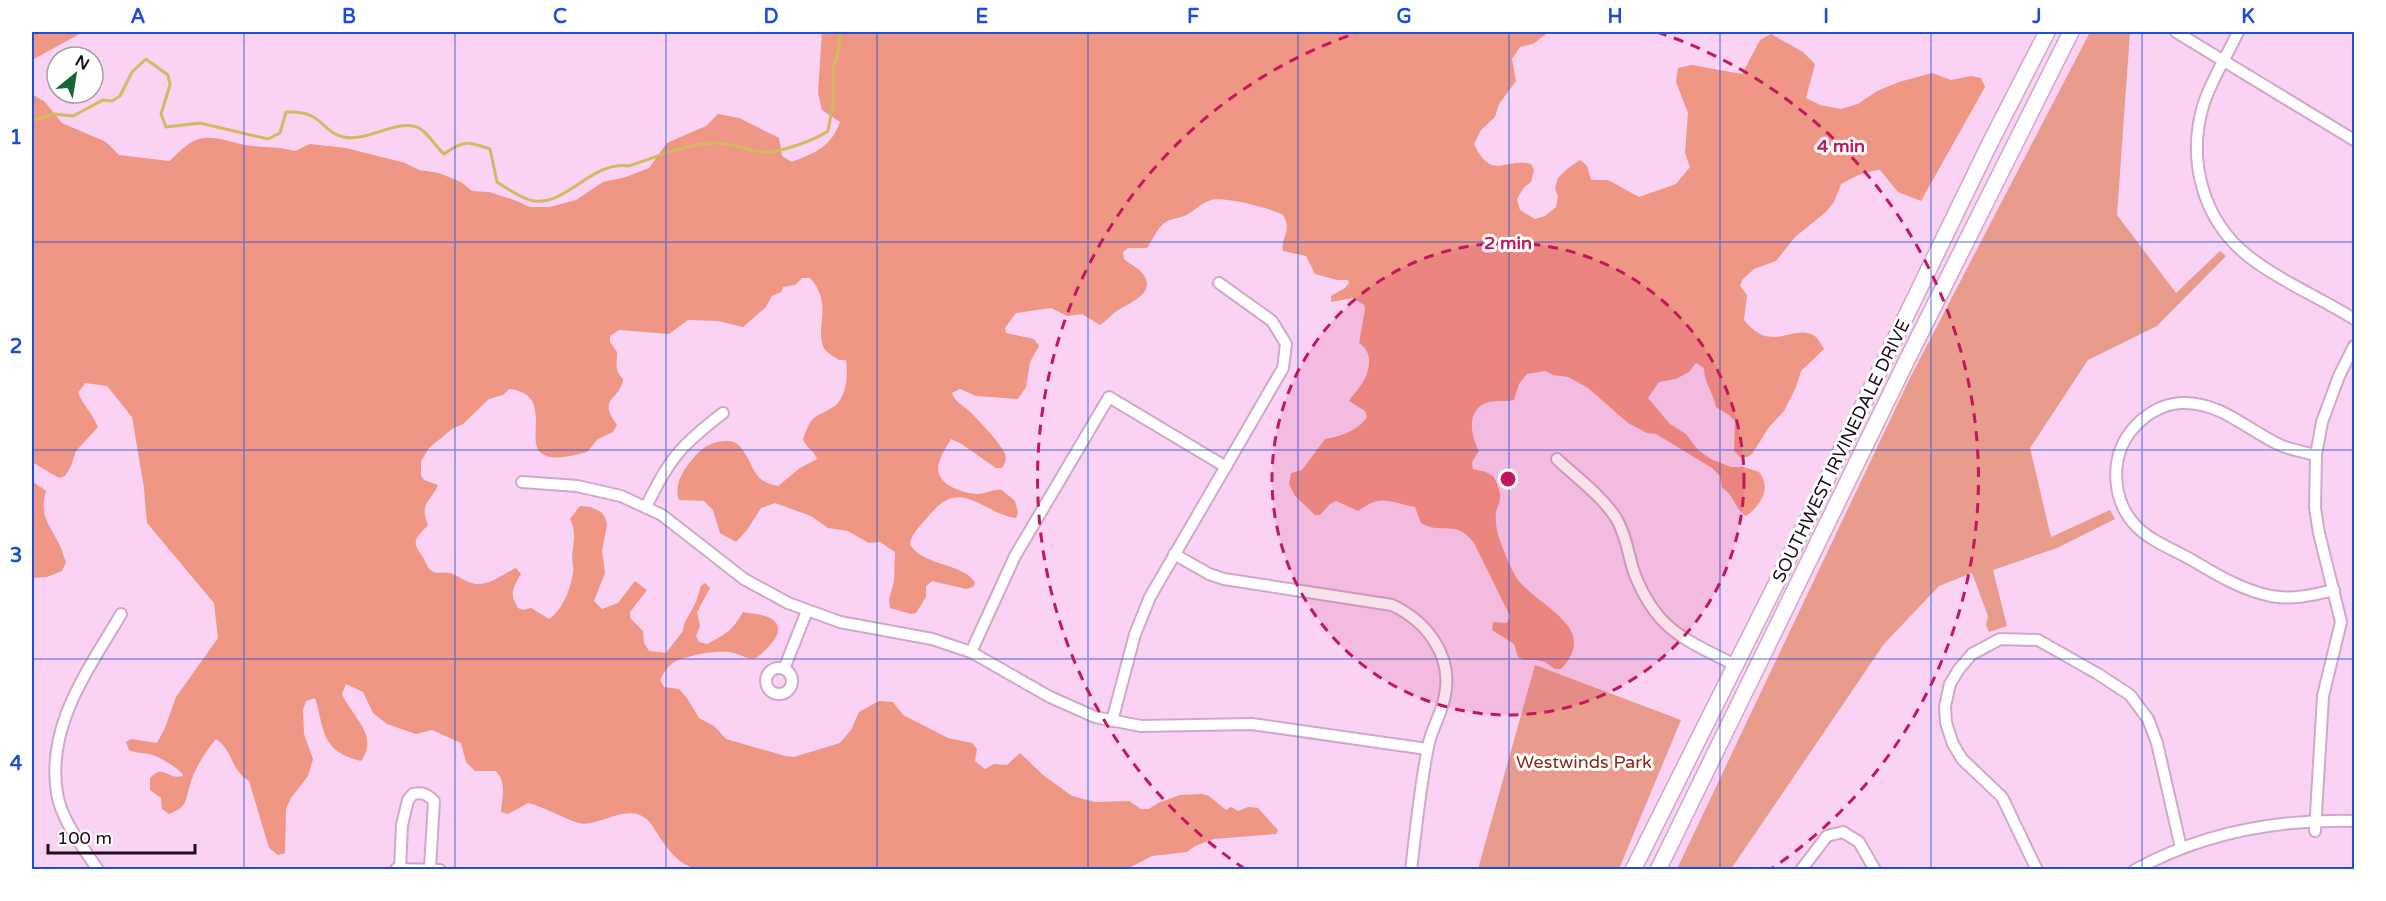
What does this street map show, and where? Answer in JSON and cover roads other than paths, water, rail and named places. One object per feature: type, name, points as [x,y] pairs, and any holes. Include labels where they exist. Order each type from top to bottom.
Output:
[{"type":"main road","name":"SOUTHWEST IRVINEDALE DRIVE","points":[[1633,870],[1990,143],[2048,32]]},
{"type":"main road","name":"SOUTHWEST IRVINEDALE DRIVE","points":[[1658,870],[2071,32]]},
{"type":"main road","points":[[1826,480],[1845,489]]},
{"type":"street","points":[[2176,32],[2355,140]]},
{"type":"street","points":[[2238,32],[2202,110],[2197,161],[2201,190],[2211,210],[2234,244],[2271,272],[2355,319]]},
{"type":"street","points":[[1112,721],[1138,624],[1150,597],[1277,381],[1286,356],[1286,344],[1272,321],[1219,283]]},
{"type":"street","points":[[2315,825],[2323,696],[2341,622],[2319,533],[2315,497],[2316,455],[2322,422],[2339,376],[2355,346]]},
{"type":"street","points":[[971,652],[1014,556],[1109,397],[1226,467]]},
{"type":"street","points":[[2316,455],[2280,445],[2210,405],[2180,403],[2164,406],[2149,414],[2133,428],[2121,448],[2116,466],[2116,480],[2123,507],[2137,528],[2224,579],[2273,596],[2313,596],[2334,590]]},
{"type":"street","points":[[645,507],[666,466],[677,451],[723,413]]},
{"type":"street","points":[[1557,459],[1600,498],[1615,517],[1624,532],[1635,574],[1664,624],[1684,639],[1735,665]]},
{"type":"street","points":[[522,482],[599,490],[645,507],[682,529],[744,579],[807,611],[867,629],[932,639],[971,652],[1072,708],[1112,721],[1164,727],[1252,724],[1427,749]]},
{"type":"street","points":[[1174,554],[1209,574],[1224,579],[1392,605],[1416,618],[1434,640],[1441,653],[1446,679],[1446,694],[1427,749],[1411,870]]},
{"type":"street","points":[[784,669],[807,611]]},
{"type":"street","points":[[98,870],[67,820],[57,794],[55,769],[58,736],[66,711],[122,614]]},
{"type":"street","points":[[2037,870],[2002,797],[1962,759],[1953,744],[1946,723],[1945,706],[1950,684],[1959,669],[1972,654],[2000,639],[2038,640],[2130,695],[2148,719],[2157,743],[2181,848]]},
{"type":"street","points":[[394,870],[435,869],[434,801],[429,795],[420,792],[412,794],[405,807],[400,869]]},
{"type":"street","points":[[2135,870],[2181,848],[2247,829],[2355,821]]},
{"type":"street","points":[[1801,870],[1827,836],[1843,832],[1858,842],[1875,870]]},
{"type":"waterway","points":[[32,121],[54,114],[73,116],[103,100],[112,101],[120,96],[132,72],[146,59],[168,75],[170,85],[161,114],[166,127],[200,123],[268,139],[280,133],[286,112],[308,114],[330,131],[353,138],[395,127],[414,126],[425,132],[444,154],[466,143],[490,149],[497,182],[525,198],[534,201],[546,200],[558,197],[603,170],[615,166],[628,166],[691,146],[720,143],[768,152],[791,147],[828,131],[833,104],[833,69],[839,48],[840,32]]},
{"type":"park label","name":"Westwinds Park","points":[[1584,762]]}]
